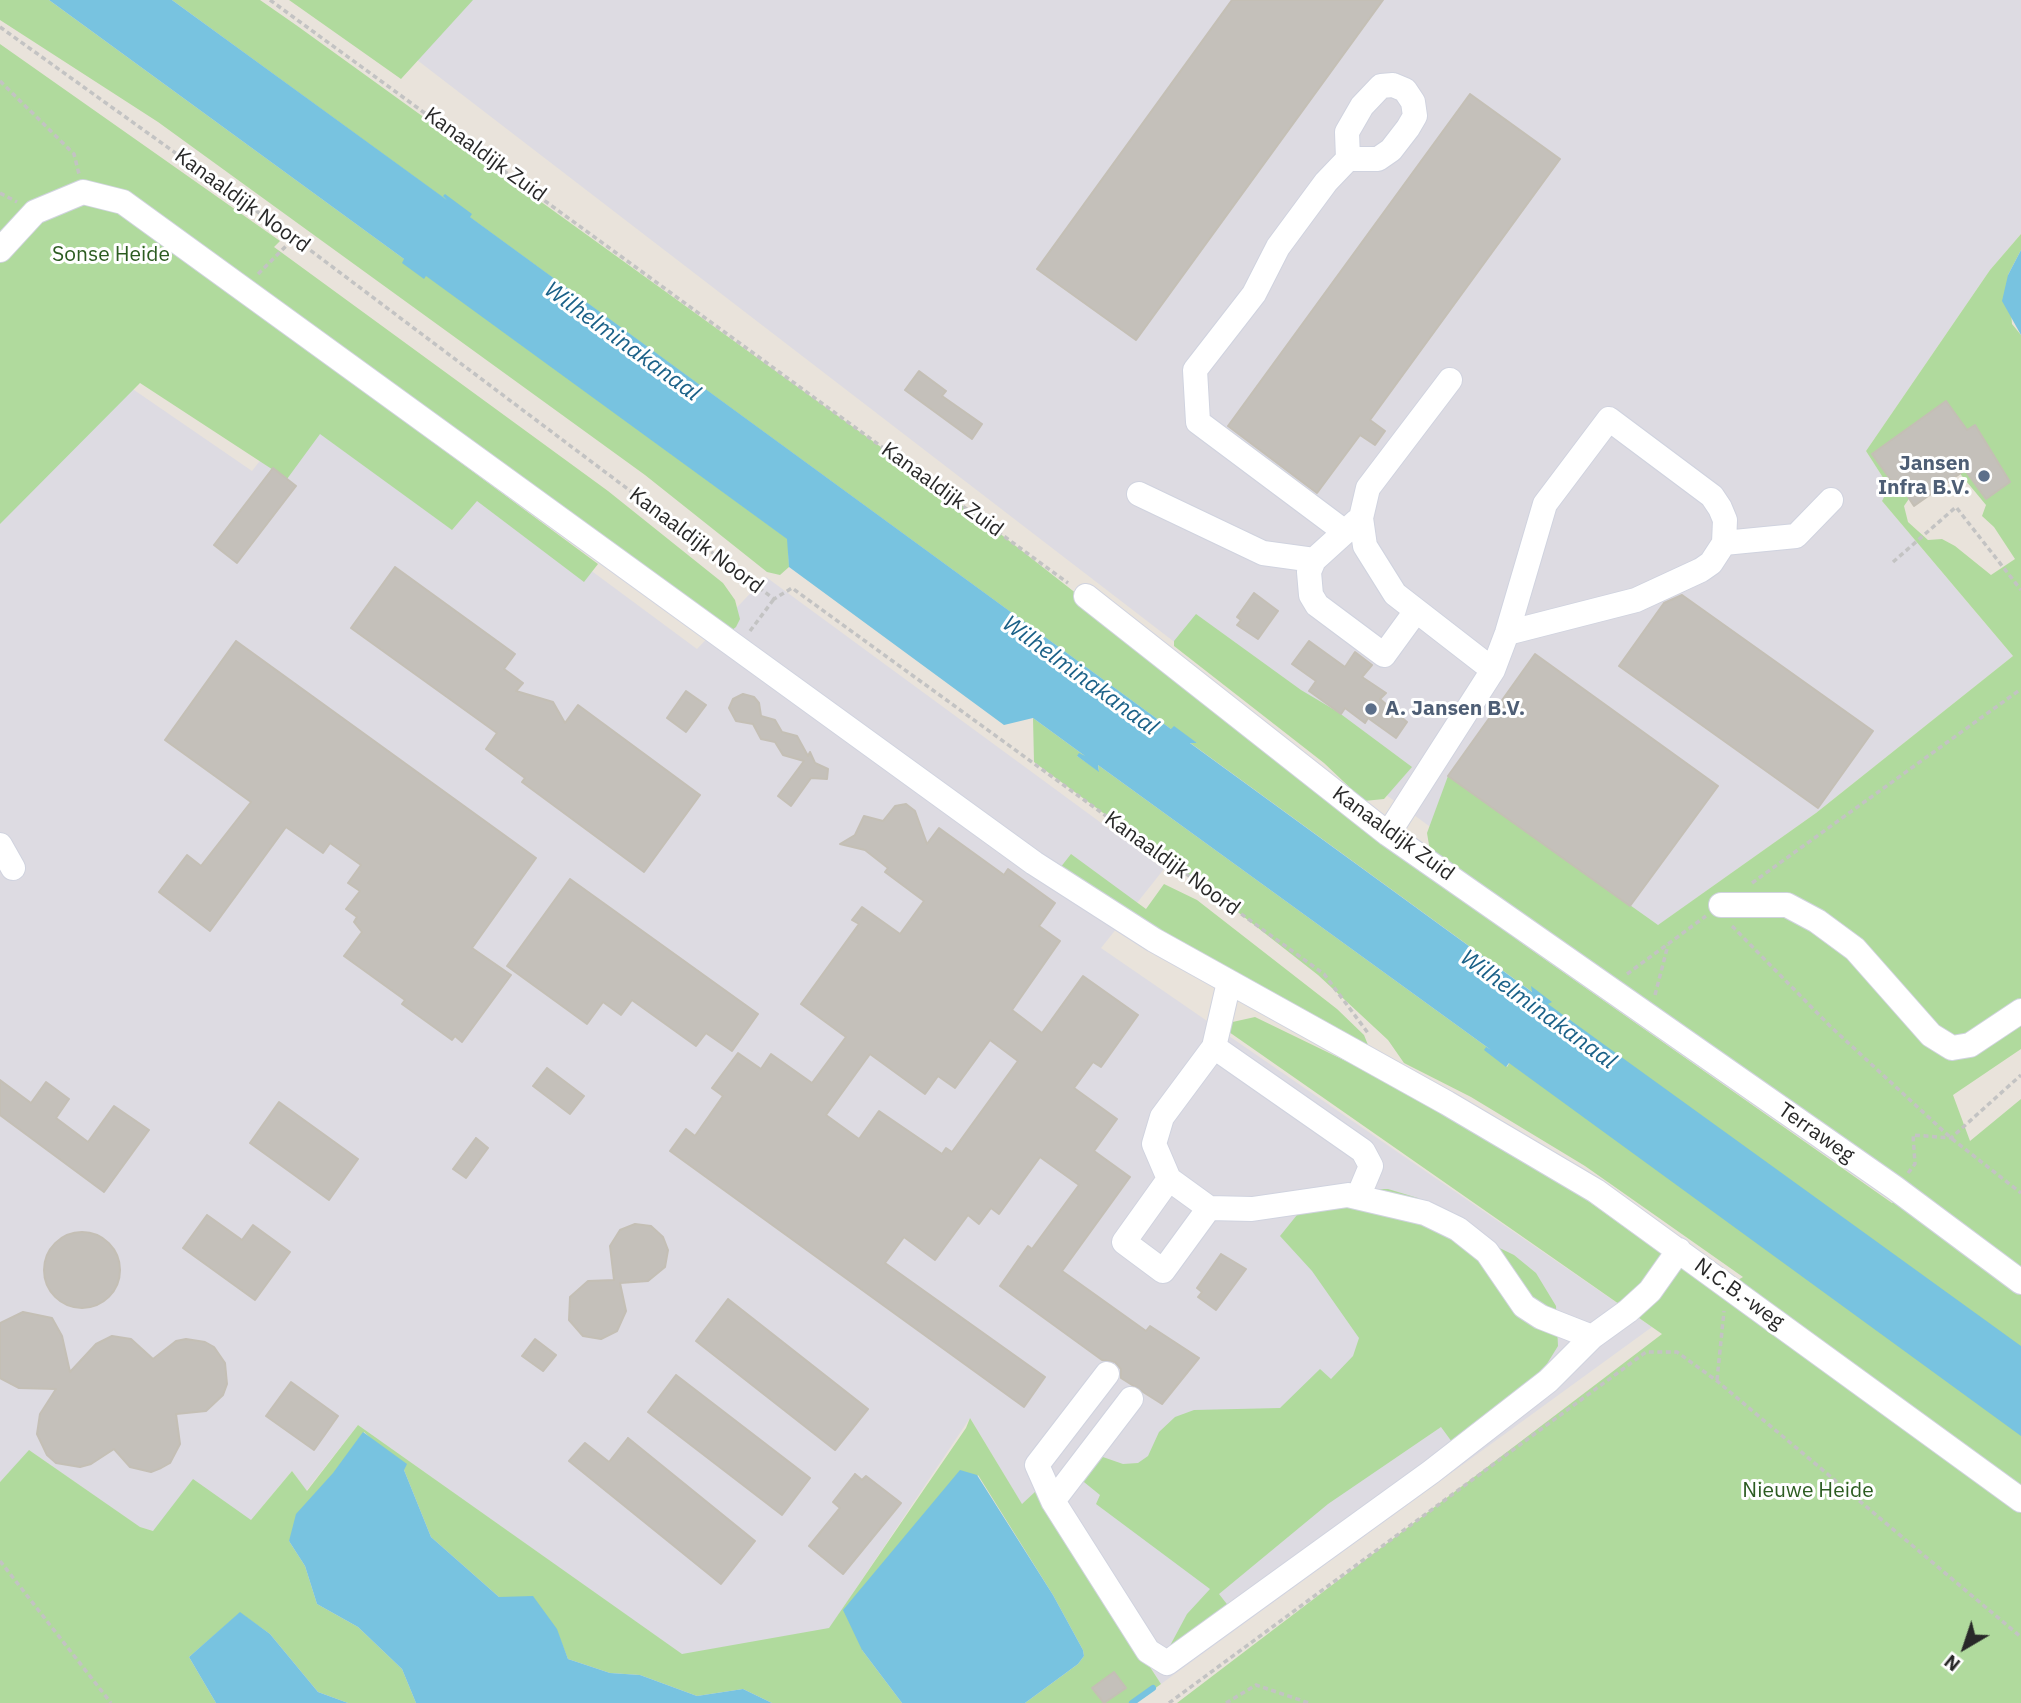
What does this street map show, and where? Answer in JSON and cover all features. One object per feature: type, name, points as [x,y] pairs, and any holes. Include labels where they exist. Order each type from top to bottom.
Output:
[{"type":"street","points":[[1348,159],[1326,181],[1278,247],[1254,294],[1195,370],[1198,422],[1353,525],[1378,571],[1395,594],[1493,670]]},
{"type":"street","points":[[0,250],[34,212],[83,192],[123,202],[1034,863],[1154,940],[1229,982],[1214,1047],[1162,1117],[1154,1144],[1170,1179],[1209,1208],[1252,1209],[1348,1195],[1425,1213],[1458,1229],[1487,1252],[1524,1306],[1541,1317],[1592,1337]]},
{"type":"street","points":[[1416,611],[1384,654],[1317,605],[1308,584],[1314,560],[1353,525],[1368,488],[1450,380]]},
{"type":"street","points":[[1388,834],[1493,670],[1507,633],[1545,504],[1609,419],[1712,496],[1725,520],[1724,543],[1711,563],[1701,570],[1636,600],[1507,633]]},
{"type":"street","points":[[1139,494],[1263,553],[1314,560]]},
{"type":"street","points":[[1724,543],[1796,536],[1831,500]]},
{"type":"street","name":"Kanaaldijk Zuid","points":[[1086,596],[1388,834],[1609,988]]},
{"type":"street","points":[[0,845],[13,868]]},
{"type":"street","points":[[1720,911],[1787,905],[1817,921],[1855,949],[1931,1035],[1952,1048],[1970,1045],[2021,1011]]},
{"type":"street","name":"N.C.B.-weg","points":[[1229,982],[1447,1103],[1597,1191],[2021,1500]]},
{"type":"street","name":"Terraweg","points":[[1609,988],[1895,1188],[2021,1282]]},
{"type":"street","points":[[1214,1047],[1363,1151],[1371,1166],[1358,1197]]},
{"type":"street","points":[[1170,1179],[1124,1242],[1163,1271],[1209,1208]]},
{"type":"street","points":[[1107,1374],[1037,1465],[1053,1501],[1148,1651],[1167,1662],[1431,1472],[1548,1381],[1592,1337],[1650,1291],[1679,1250]]},
{"type":"street","points":[[1053,1501],[1131,1399]]},
{"type":"path","name":"Kanaaldijk Zuid","points":[[270,0],[1086,596]]},
{"type":"path","name":"Kanaaldijk Noord","points":[[0,27],[294,238],[774,599],[792,588],[1324,974],[1371,1037]]},
{"type":"path","points":[[0,81],[74,154],[83,192]]},
{"type":"path","points":[[242,290],[294,238]]},
{"type":"path","points":[[1894,562],[1956,507],[2021,590]]},
{"type":"path","points":[[738,648],[774,599]]},
{"type":"path","points":[[1747,886],[2021,689]]},
{"type":"path","points":[[1609,988],[1669,943],[1720,911],[1830,1026],[1951,1138],[2021,1192]]},
{"type":"path","points":[[1649,1016],[1669,943]]},
{"type":"path","points":[[1895,1188],[1915,1164],[1913,1135],[1951,1138],[2021,1075]]},
{"type":"path","points":[[1717,1381],[1727,1285]]},
{"type":"path","points":[[1169,1703],[1646,1352],[1677,1352],[1717,1381],[2021,1637]]},
{"type":"path","points":[[0,1561],[111,1703]]},
{"type":"path","points":[[1226,1703],[1256,1685],[1309,1703]]},
{"type":"shaded area","points":[[339,0],[2021,0],[2021,234],[1990,270],[1866,451],[1889,487],[1882,501],[2013,656],[1816,813],[1612,958],[1177,644]]},
{"type":"shaded area","points":[[86,357],[252,471],[327,375],[697,649],[766,577],[1164,869],[1101,948],[1652,1327],[1161,1684],[1037,1491],[1022,1505],[970,1418],[829,1629],[682,1655],[358,1425],[306,1491],[292,1471],[251,1520],[153,1531],[139,1527],[30,1451],[0,1482],[0,484]]},
{"type":"green space","points":[[0,0],[49,0],[788,539],[789,567],[780,575],[767,572],[645,475],[158,122],[0,20]]},
{"type":"green space","name":"Nieuwe Heide","points":[[172,0],[260,0],[296,25],[989,525],[1523,944],[1892,1203],[1908,1191],[1430,851],[1427,833],[1448,776],[1658,925],[1816,813],[2013,656],[1882,501],[1889,487],[1866,451],[1990,270],[2021,234],[2021,250],[2008,275],[2012,324],[2021,335],[2021,1049],[1953,1095],[1970,1141],[2021,1099],[2021,1703],[1177,1703],[1662,1334],[1219,1025],[1255,1017],[1424,1099],[1531,1160],[1716,1293],[1743,1277],[1585,1166],[1471,1097],[1404,1063],[1388,1040],[1318,975],[1239,913],[1034,762],[1033,718],[1085,756],[1077,756],[1099,771],[1098,765],[1491,1050],[1507,1067],[1546,1002],[1189,742],[1197,743],[1175,732]],"holes":[[[1957,470],[1986,505],[1982,516],[1994,527],[2015,559],[1991,575],[1955,546],[1942,539],[1928,540],[1908,522],[1904,506],[1915,490]]]},
{"type":"green space","points":[[289,0],[473,0],[401,79]]},
{"type":"green space","name":"Sonse Heide","points":[[0,44],[280,241],[274,247],[608,491],[723,583],[735,600],[740,619],[736,627],[732,630],[407,423],[598,564],[584,582],[477,501],[452,530],[320,434],[287,479],[140,383],[0,524]]},
{"type":"green space","points":[[1196,614],[1301,690],[1338,712],[1412,767],[1384,799],[1364,801],[1324,763],[1174,646],[1174,641]]},
{"type":"green space","points":[[1071,854],[1146,909],[1164,884],[1197,900],[1337,1009],[1364,1035],[1368,1045],[1144,923],[1060,868]]},
{"type":"green space","points":[[1367,1189],[1388,1189],[1418,1198],[1483,1240],[1514,1255],[1536,1273],[1556,1306],[1558,1346],[1537,1380],[1452,1442],[1441,1427],[1328,1504],[1219,1594],[1230,1608],[1165,1655],[1187,1614],[1210,1589],[1096,1504],[1100,1495],[1079,1478],[1100,1456],[1123,1464],[1138,1463],[1148,1456],[1159,1432],[1175,1417],[1194,1410],[1280,1408],[1320,1369],[1331,1379],[1353,1356],[1359,1338],[1312,1271],[1280,1236],[1301,1210]]},
{"type":"green space","points":[[970,1418],[1022,1504],[1036,1491],[1161,1684],[1135,1703],[1025,1703],[1078,1664],[1084,1656],[1083,1650],[1053,1595],[978,1475],[862,1650],[902,1703],[772,1703],[743,1689],[697,1696],[640,1675],[610,1673],[568,1659],[556,1629],[499,1597],[431,1537],[404,1470],[364,1432],[289,1541],[305,1566],[317,1604],[358,1627],[402,1669],[416,1703],[348,1703],[318,1692],[270,1634],[240,1613],[189,1657],[216,1703],[0,1703],[0,1482],[29,1450],[140,1527],[153,1531],[193,1479],[251,1520],[292,1471],[307,1491],[358,1425],[682,1654],[829,1628],[966,1428]]},
{"type":"water","name":"Wilhelminakanaal","points":[[49,0],[172,0],[447,200],[443,196],[445,194],[472,214],[470,217],[1171,729],[1174,726],[1197,743],[1190,743],[1532,992],[1531,986],[1552,1002],[1548,1004],[2021,1346],[2021,1436],[1509,1063],[1506,1067],[1484,1050],[1486,1047],[1491,1050],[1098,765],[1099,772],[1077,756],[1079,753],[1085,756],[1033,718],[1004,725],[789,567],[787,539],[426,276],[424,279],[402,263],[404,259]]},
{"type":"water","points":[[2021,250],[2021,335],[2002,301],[2008,275]]},
{"type":"water","points":[[363,1432],[407,1464],[404,1470],[431,1537],[499,1597],[533,1596],[557,1629],[568,1659],[610,1673],[640,1675],[697,1696],[743,1689],[772,1703],[416,1703],[402,1669],[358,1627],[317,1604],[305,1566],[289,1541],[296,1514],[333,1473]]},
{"type":"water","points":[[960,1470],[977,1475],[1053,1595],[1083,1650],[1084,1656],[1078,1664],[1025,1703],[902,1703],[862,1650],[843,1610]]},
{"type":"water","points":[[240,1612],[270,1634],[318,1692],[348,1703],[216,1703],[189,1657]]},
{"type":"building","points":[[1232,0],[1383,0],[1136,340],[1037,269]]},
{"type":"building","points":[[1470,94],[1560,159],[1370,420],[1385,431],[1375,445],[1360,435],[1317,493],[1228,426]]},
{"type":"building","points":[[919,371],[946,391],[942,396],[982,424],[972,439],[905,390]]},
{"type":"building","points":[[1946,401],[1967,430],[1975,425],[2010,482],[1986,499],[1965,470],[1914,506],[1897,480],[1893,483],[1872,454]]},
{"type":"building","points":[[273,468],[296,486],[237,563],[214,545]]},
{"type":"building","points":[[395,567],[515,654],[504,669],[523,683],[516,691],[553,702],[565,723],[578,705],[700,795],[644,872],[522,782],[525,778],[486,749],[497,733],[351,628]]},
{"type":"building","points":[[1254,593],[1278,611],[1258,639],[1237,625],[1241,620],[1237,617]]},
{"type":"building","points":[[1682,595],[1873,731],[1818,808],[1619,666],[1664,603]]},
{"type":"building","points":[[236,641],[536,858],[472,948],[511,975],[462,1042],[455,1036],[452,1040],[402,1004],[405,1000],[344,956],[362,932],[354,922],[357,917],[346,909],[360,891],[348,883],[361,865],[330,843],[323,853],[286,827],[210,931],[159,892],[187,855],[201,866],[251,802],[165,740]]},
{"type":"building","points":[[1309,641],[1345,667],[1355,652],[1372,665],[1362,677],[1386,693],[1380,699],[1407,722],[1396,738],[1368,718],[1365,723],[1345,708],[1341,714],[1309,691],[1316,681],[1292,664]]},
{"type":"building","points":[[1535,654],[1718,786],[1630,906],[1448,776]]},
{"type":"building","points":[[686,691],[706,705],[686,732],[667,718]]},
{"type":"building","points":[[743,694],[754,697],[759,703],[761,716],[775,720],[782,732],[797,736],[808,756],[810,752],[815,763],[828,769],[827,779],[811,778],[791,806],[778,796],[804,761],[783,755],[775,742],[761,739],[753,724],[736,721],[729,708],[733,699]]},
{"type":"building","points":[[906,804],[915,811],[927,844],[939,828],[1004,875],[1008,869],[1055,903],[1039,926],[1060,941],[1012,1010],[1042,1033],[1083,976],[1138,1015],[1101,1067],[1093,1062],[1074,1088],[1117,1119],[1094,1151],[1130,1177],[1062,1271],[1146,1331],[1150,1326],[1199,1358],[1162,1404],[1121,1378],[1121,1369],[1115,1362],[1102,1360],[1000,1286],[1028,1246],[1032,1249],[1079,1185],[1040,1157],[999,1214],[991,1208],[979,1224],[968,1215],[935,1260],[904,1237],[885,1263],[1045,1377],[1024,1407],[670,1151],[686,1129],[695,1136],[723,1096],[712,1088],[738,1053],[761,1069],[771,1054],[812,1083],[846,1037],[801,1004],[859,924],[852,920],[862,907],[900,934],[924,901],[885,872],[888,868],[865,850],[840,844],[855,835],[864,816],[883,821],[895,806]],"holes":[[[990,1040],[1018,1061],[952,1152],[946,1148],[942,1154],[879,1111],[859,1139],[826,1115],[870,1054],[925,1094],[938,1076],[955,1088]]]},
{"type":"building","points":[[570,879],[758,1014],[732,1051],[706,1033],[696,1046],[632,1000],[621,1015],[603,1002],[587,1024],[507,966]]},
{"type":"building","points":[[547,1068],[584,1096],[570,1114],[533,1086]]},
{"type":"building","points":[[0,1080],[31,1103],[46,1082],[69,1099],[56,1118],[88,1142],[114,1106],[149,1130],[104,1192],[0,1115]]},
{"type":"building","points":[[279,1102],[358,1159],[329,1200],[250,1143]]},
{"type":"building","points":[[476,1138],[488,1148],[466,1178],[453,1169]]},
{"type":"building","points":[[207,1215],[242,1240],[253,1225],[290,1252],[255,1300],[183,1248]]},
{"type":"building","points":[[635,1224],[651,1226],[663,1237],[668,1250],[665,1267],[648,1281],[620,1283],[626,1311],[617,1331],[601,1339],[583,1336],[569,1320],[570,1297],[588,1281],[614,1280],[610,1246],[620,1230]]},
{"type":"building","points":[[82,1232],[97,1235],[109,1243],[117,1255],[120,1270],[117,1285],[109,1297],[97,1305],[82,1308],[67,1305],[55,1297],[47,1285],[44,1270],[47,1255],[55,1243],[67,1235]]},
{"type":"building","points":[[1221,1254],[1246,1269],[1216,1310],[1198,1297],[1202,1292],[1197,1288]]},
{"type":"building","points":[[728,1299],[868,1409],[835,1450],[696,1341]]},
{"type":"building","points":[[23,1312],[52,1318],[62,1336],[70,1372],[96,1344],[112,1336],[131,1339],[153,1359],[176,1341],[186,1339],[205,1342],[214,1347],[225,1363],[227,1384],[223,1395],[206,1411],[176,1414],[180,1444],[170,1463],[161,1468],[151,1472],[130,1467],[114,1449],[91,1464],[80,1467],[56,1463],[47,1455],[37,1434],[40,1414],[56,1389],[19,1388],[0,1378],[0,1323]]},
{"type":"building","points":[[535,1339],[556,1355],[543,1371],[522,1356]]},
{"type":"building","points":[[676,1375],[810,1478],[782,1515],[648,1412]]},
{"type":"building","points":[[291,1382],[338,1416],[314,1450],[266,1416]]},
{"type":"building","points":[[628,1438],[755,1541],[721,1584],[569,1461],[585,1443],[609,1462]]},
{"type":"building","points":[[855,1474],[862,1480],[866,1476],[901,1503],[843,1574],[809,1546],[840,1508],[833,1502]]},
{"type":"building","points":[[1114,1672],[1126,1688],[1104,1703],[1092,1688]]},
{"type":"waterway","points":[[1132,1703],[1153,1688]]},
{"type":"place","name":"Jansen Infra B.V.","points":[[1984,476]]},
{"type":"place","name":"A. Jansen B.V.","points":[[1371,709]]}]
